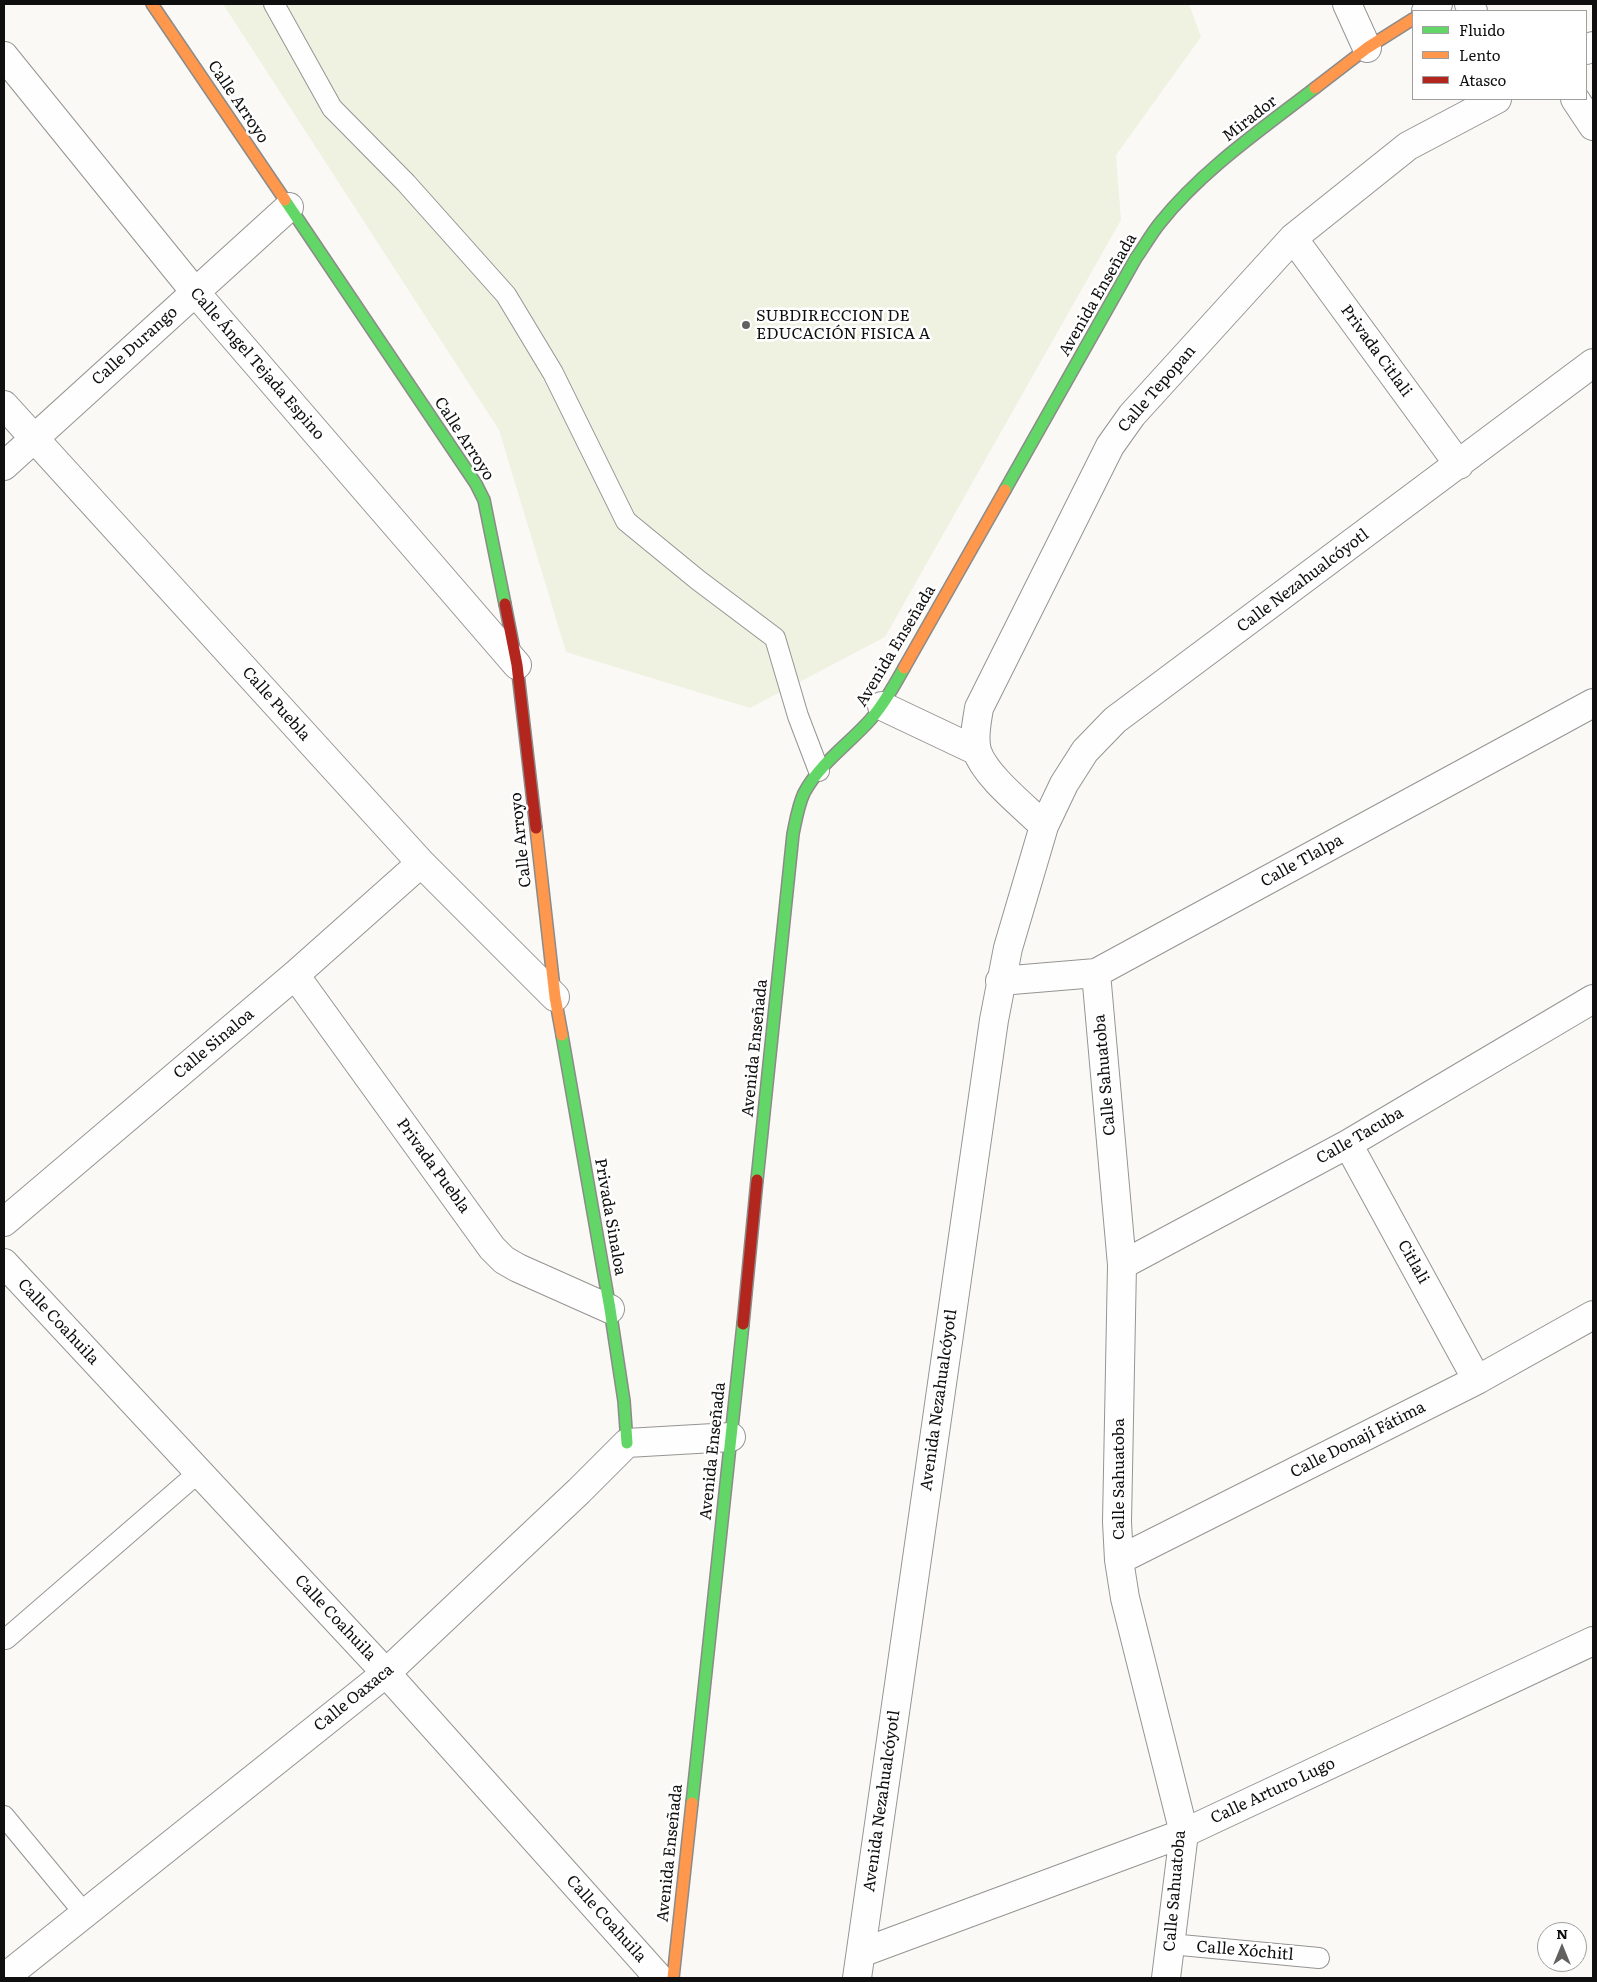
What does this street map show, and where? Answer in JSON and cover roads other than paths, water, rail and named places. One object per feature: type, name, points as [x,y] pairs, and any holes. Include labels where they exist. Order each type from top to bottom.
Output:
[{"type":"street","name":"Calle Arroyo","points":[[152,4],[476,484],[484,500],[517,665],[555,997]]},
{"type":"street","points":[[1347,4],[1367,48]]},
{"type":"street","name":"Mirador","points":[[1160,223],[1190,190],[1230,154],[1367,48],[1412,20]]},
{"type":"street","name":"Calle Ángel Tejada Espino","points":[[4,56],[195,292],[517,665]]},
{"type":"street","name":"Calle Tepopan","points":[[977,751],[976,732],[980,708],[1110,446],[1132,415],[1293,238],[1408,146],[1495,100]]},
{"type":"street","points":[[1576,100],[1593,126]]},
{"type":"street","name":"Calle Durango","points":[[4,466],[289,206]]},
{"type":"street","name":"Avenida Enseñada","points":[[673,1978],[793,834],[797,814],[804,794],[819,771],[861,730],[882,706],[1136,258],[1160,223]]},
{"type":"street","name":"Privada Citlali","points":[[1293,238],[1459,465]]},
{"type":"street","name":"Calle Nezahualcóyotl","points":[[1044,826],[1064,784],[1085,751],[1115,720],[1459,465],[1593,363]]},
{"type":"street","name":"Calle Puebla","points":[[4,405],[421,863],[555,997]]},
{"type":"street","name":"Calle Tlalpa","points":[[1000,981],[1096,973],[1593,703]]},
{"type":"street","points":[[882,706],[977,751],[988,771],[1044,826]]},
{"type":"street","name":"Avenida Nezahualcóyotl","points":[[859,1965],[1000,981],[1044,826]]},
{"type":"street","name":"Calle Sinaloa","points":[[4,1222],[295,975],[421,863]]},
{"type":"street","name":"Calle Sahuatoba","points":[[1096,973],[1122,1265],[1117,1522],[1119,1560],[1125,1598],[1184,1833],[1166,1978]]},
{"type":"street","name":"Privada Puebla","points":[[295,975],[492,1248],[504,1260],[518,1268],[610,1309]]},
{"type":"street","name":"Privada Sinaloa","points":[[555,997],[610,1309],[624,1401],[627,1442]]},
{"type":"street","name":"Calle Tacuba","points":[[1122,1265],[1348,1144],[1593,999]]},
{"type":"street","name":"Citlali","points":[[1348,1144],[1477,1380]]},
{"type":"street","name":"Calle Coahuila","points":[[4,1263],[386,1673],[659,1978]]},
{"type":"street","name":"Calle Donají Fátima","points":[[1119,1560],[1477,1380],[1593,1315]]},
{"type":"street","points":[[627,1442],[731,1437]]},
{"type":"street","name":"Calle Oaxaca","points":[[4,1978],[386,1673],[579,1491],[627,1442]]},
{"type":"street","name":"Calle Arturo Lugo","points":[[859,1965],[1184,1833],[1593,1641]]},
{"type":"lane","points":[[274,4],[332,108],[406,184],[506,295],[554,373],[626,521],[698,580],[775,638],[798,716],[819,771]]},
{"type":"lane","points":[[6,1639],[199,1472]]},
{"type":"lane","points":[[4,1816],[84,1914]]},
{"type":"lane","name":"Calle Xóchitl","points":[[1170,1944],[1319,1958]]},
{"type":"place","name":"SUBDIRECCION DE EDUCACIÓN FISICA A","points":[[746,325]]}]
